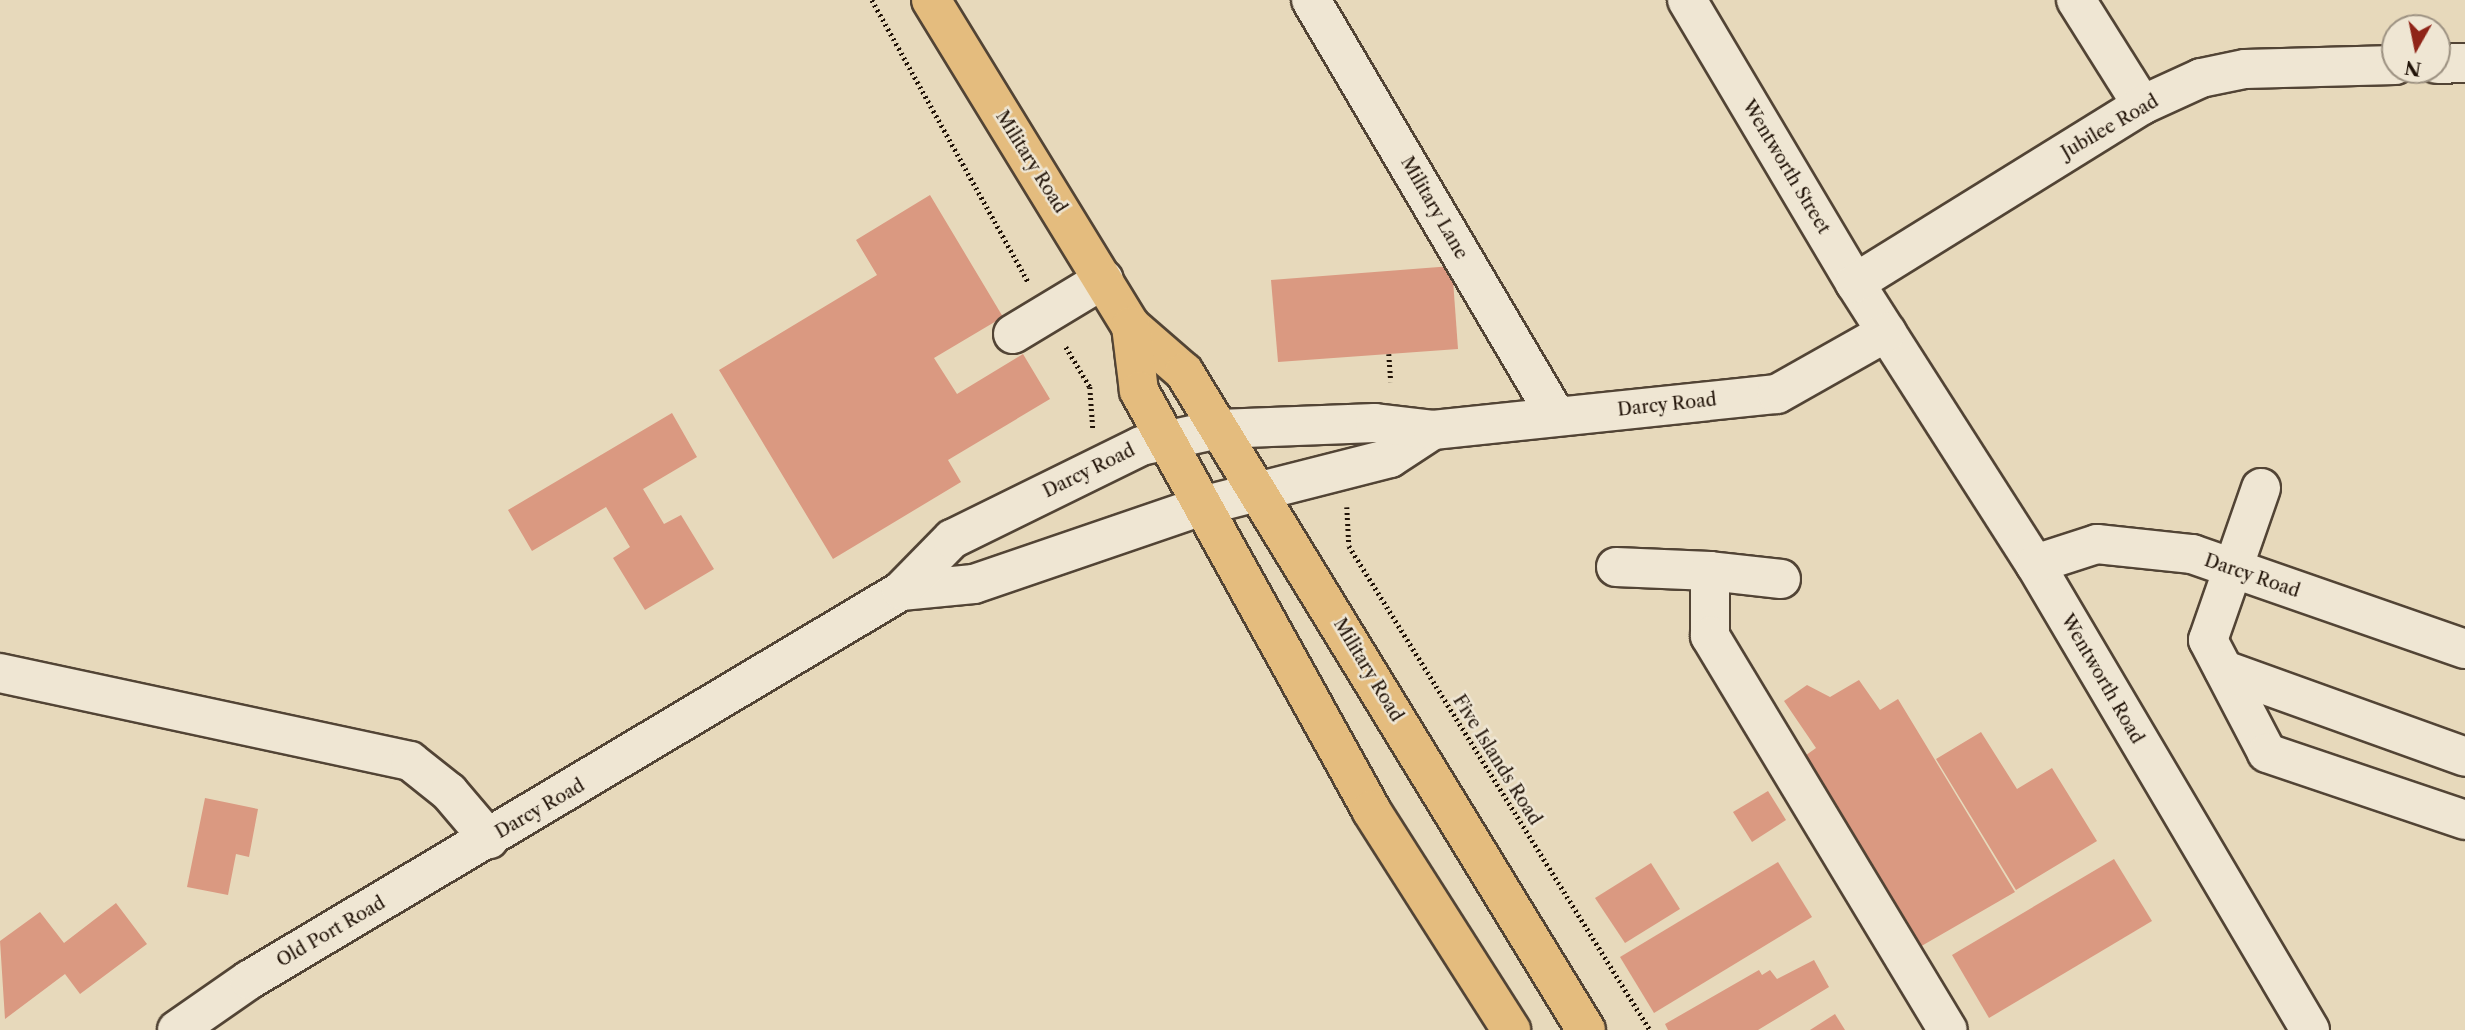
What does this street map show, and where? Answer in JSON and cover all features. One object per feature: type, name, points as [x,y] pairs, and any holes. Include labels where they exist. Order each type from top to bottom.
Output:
[{"type":"main road","name":"Military Road","points":[[931,0],[1131,326],[1184,372],[1587,1030]]},
{"type":"main road","name":"Military Road","points":[[1131,326],[1139,391],[1371,810],[1511,1030]]},
{"type":"street","name":"Military Lane","points":[[1311,0],[1556,416]]},
{"type":"street","name":"Wentworth Street","points":[[1687,0],[1886,332]]},
{"type":"street","points":[[2076,0],[2142,105]]},
{"type":"street","name":"Jubilee Road","points":[[1855,283],[2142,105],[2201,78],[2245,69],[2381,65]]},
{"type":"street","points":[[1013,334],[1104,279]]},
{"type":"street","name":"Darcy Road","points":[[0,673],[410,761],[449,792],[489,839],[901,591],[952,539],[1110,460],[1167,441],[1220,429],[1375,423],[1433,430],[1777,394],[1886,332]]},
{"type":"street","name":"Wentworth Road","points":[[1886,332],[2035,564],[2310,1030]]},
{"type":"street","name":"Darcy Road","points":[[901,591],[974,584],[1202,506],[1390,458],[1433,430]]},
{"type":"street","points":[[2261,488],[2207,640],[2267,753],[2465,820]]},
{"type":"street","name":"Darcy Road","points":[[2035,564],[2096,544],[2153,547],[2233,569],[2465,649]]},
{"type":"street","points":[[1616,567],[1710,571],[1781,579]]},
{"type":"street","points":[[1710,571],[1707,621],[1716,651],[1948,1030]]},
{"type":"street","points":[[2224,670],[2465,757]]},
{"type":"street","name":"Old Port Road","points":[[177,1030],[249,980],[489,839]]},
{"type":"path","points":[[872,0],[1090,387],[1091,426],[1099,435]]},
{"type":"path","points":[[1389,354],[1391,382]]},
{"type":"path","name":"Five Islands Road","points":[[1349,496],[1343,520],[1349,546],[1650,1030]]},
{"type":"building","points":[[930,195],[1003,317],[934,358],[957,394],[1023,354],[1050,399],[948,460],[961,482],[833,559],[719,370],[877,275],[856,240]]},
{"type":"building","points":[[1452,266],[1458,349],[1278,362],[1271,280]]},
{"type":"building","points":[[672,413],[697,457],[643,489],[664,524],[681,515],[714,569],[645,610],[613,558],[630,547],[606,507],[532,551],[508,510]]},
{"type":"building","points":[[1859,680],[1880,710],[1898,699],[2015,892],[1918,948],[1802,758],[1816,748],[1784,701],[1807,685],[1830,697]]},
{"type":"building","points":[[1981,732],[2017,789],[2052,768],[2097,841],[2016,890],[1936,759]]},
{"type":"building","points":[[1768,791],[1786,820],[1752,842],[1733,812]]},
{"type":"building","points":[[205,798],[258,809],[249,857],[236,854],[228,895],[187,887]]},
{"type":"building","points":[[2114,859],[2152,921],[1989,1018],[1952,955]]},
{"type":"building","points":[[1778,862],[1812,917],[1654,1013],[1620,957]]},
{"type":"building","points":[[1651,863],[1680,909],[1625,943],[1595,898]]},
{"type":"building","points":[[116,903],[147,944],[80,994],[65,974],[5,1019],[0,941],[40,912],[64,943]]},
{"type":"building","points":[[1814,960],[1829,987],[1758,1030],[1668,1030],[1665,1024],[1759,970],[1762,975],[1770,970],[1777,979]]},
{"type":"building","points":[[1835,1014],[1845,1030],[1810,1030]]}]
